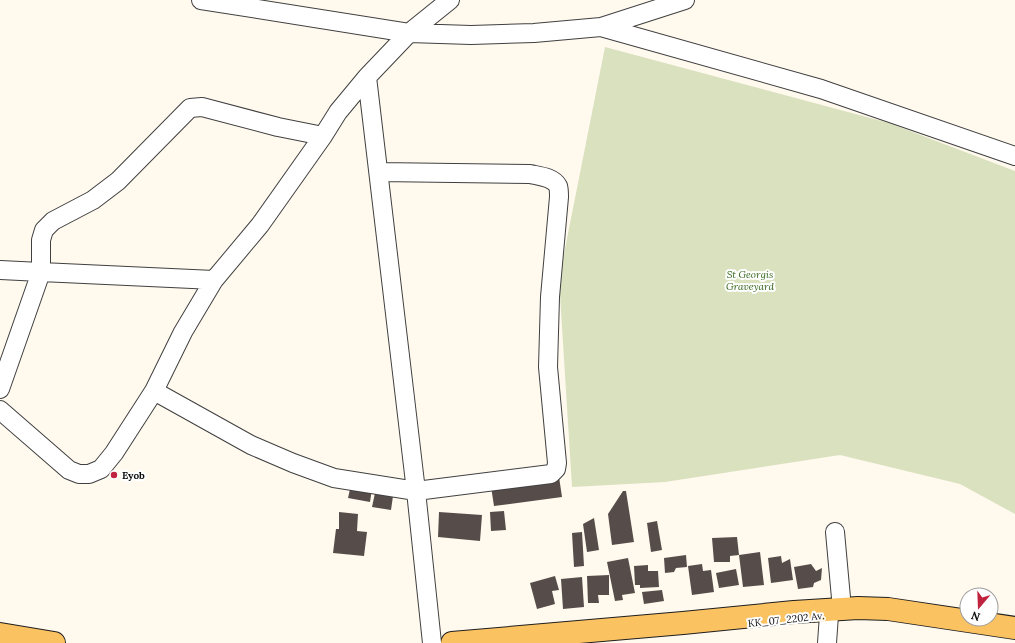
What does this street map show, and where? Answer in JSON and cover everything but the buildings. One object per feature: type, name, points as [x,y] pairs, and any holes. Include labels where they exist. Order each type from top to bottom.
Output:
[{"type":"main road","points":[[452,643],[794,612],[835,612],[858,608],[888,609],[1015,628]]},
{"type":"main road","name":"KK_07_2202 Av.","points":[[556,643],[835,612],[881,614],[1015,636]]},
{"type":"main road","points":[[0,634],[54,643]]},
{"type":"street","points":[[202,0],[409,33],[471,35],[534,33],[601,27],[684,0]]},
{"type":"street","points":[[0,410],[69,470],[79,474],[90,474],[101,469],[114,453],[154,391],[183,332],[214,280],[260,225],[323,136],[338,112],[367,77],[409,33],[450,0]]},
{"type":"street","points":[[601,27],[821,89],[1015,156]]},
{"type":"street","points":[[367,77],[416,491],[432,643]]},
{"type":"street","points":[[0,390],[41,272],[41,240],[44,230],[53,221],[93,200],[118,181],[190,108],[202,107],[278,127],[323,136]]},
{"type":"street","points":[[154,391],[251,445],[293,463],[334,478],[416,491],[551,474],[556,469],[557,463],[548,367],[550,297],[559,197],[558,187],[554,181],[543,176],[530,174],[379,172]]},
{"type":"street","points":[[0,270],[214,280]]},
{"type":"street","points":[[827,643],[835,612],[836,532]]},
{"type":"green space","name":"St Georgis Graveyard","points":[[605,47],[889,123],[1015,171],[1015,514],[960,484],[840,455],[665,482],[572,487],[559,279]]},
{"type":"place","name":"Eyob","points":[[114,475]]}]
